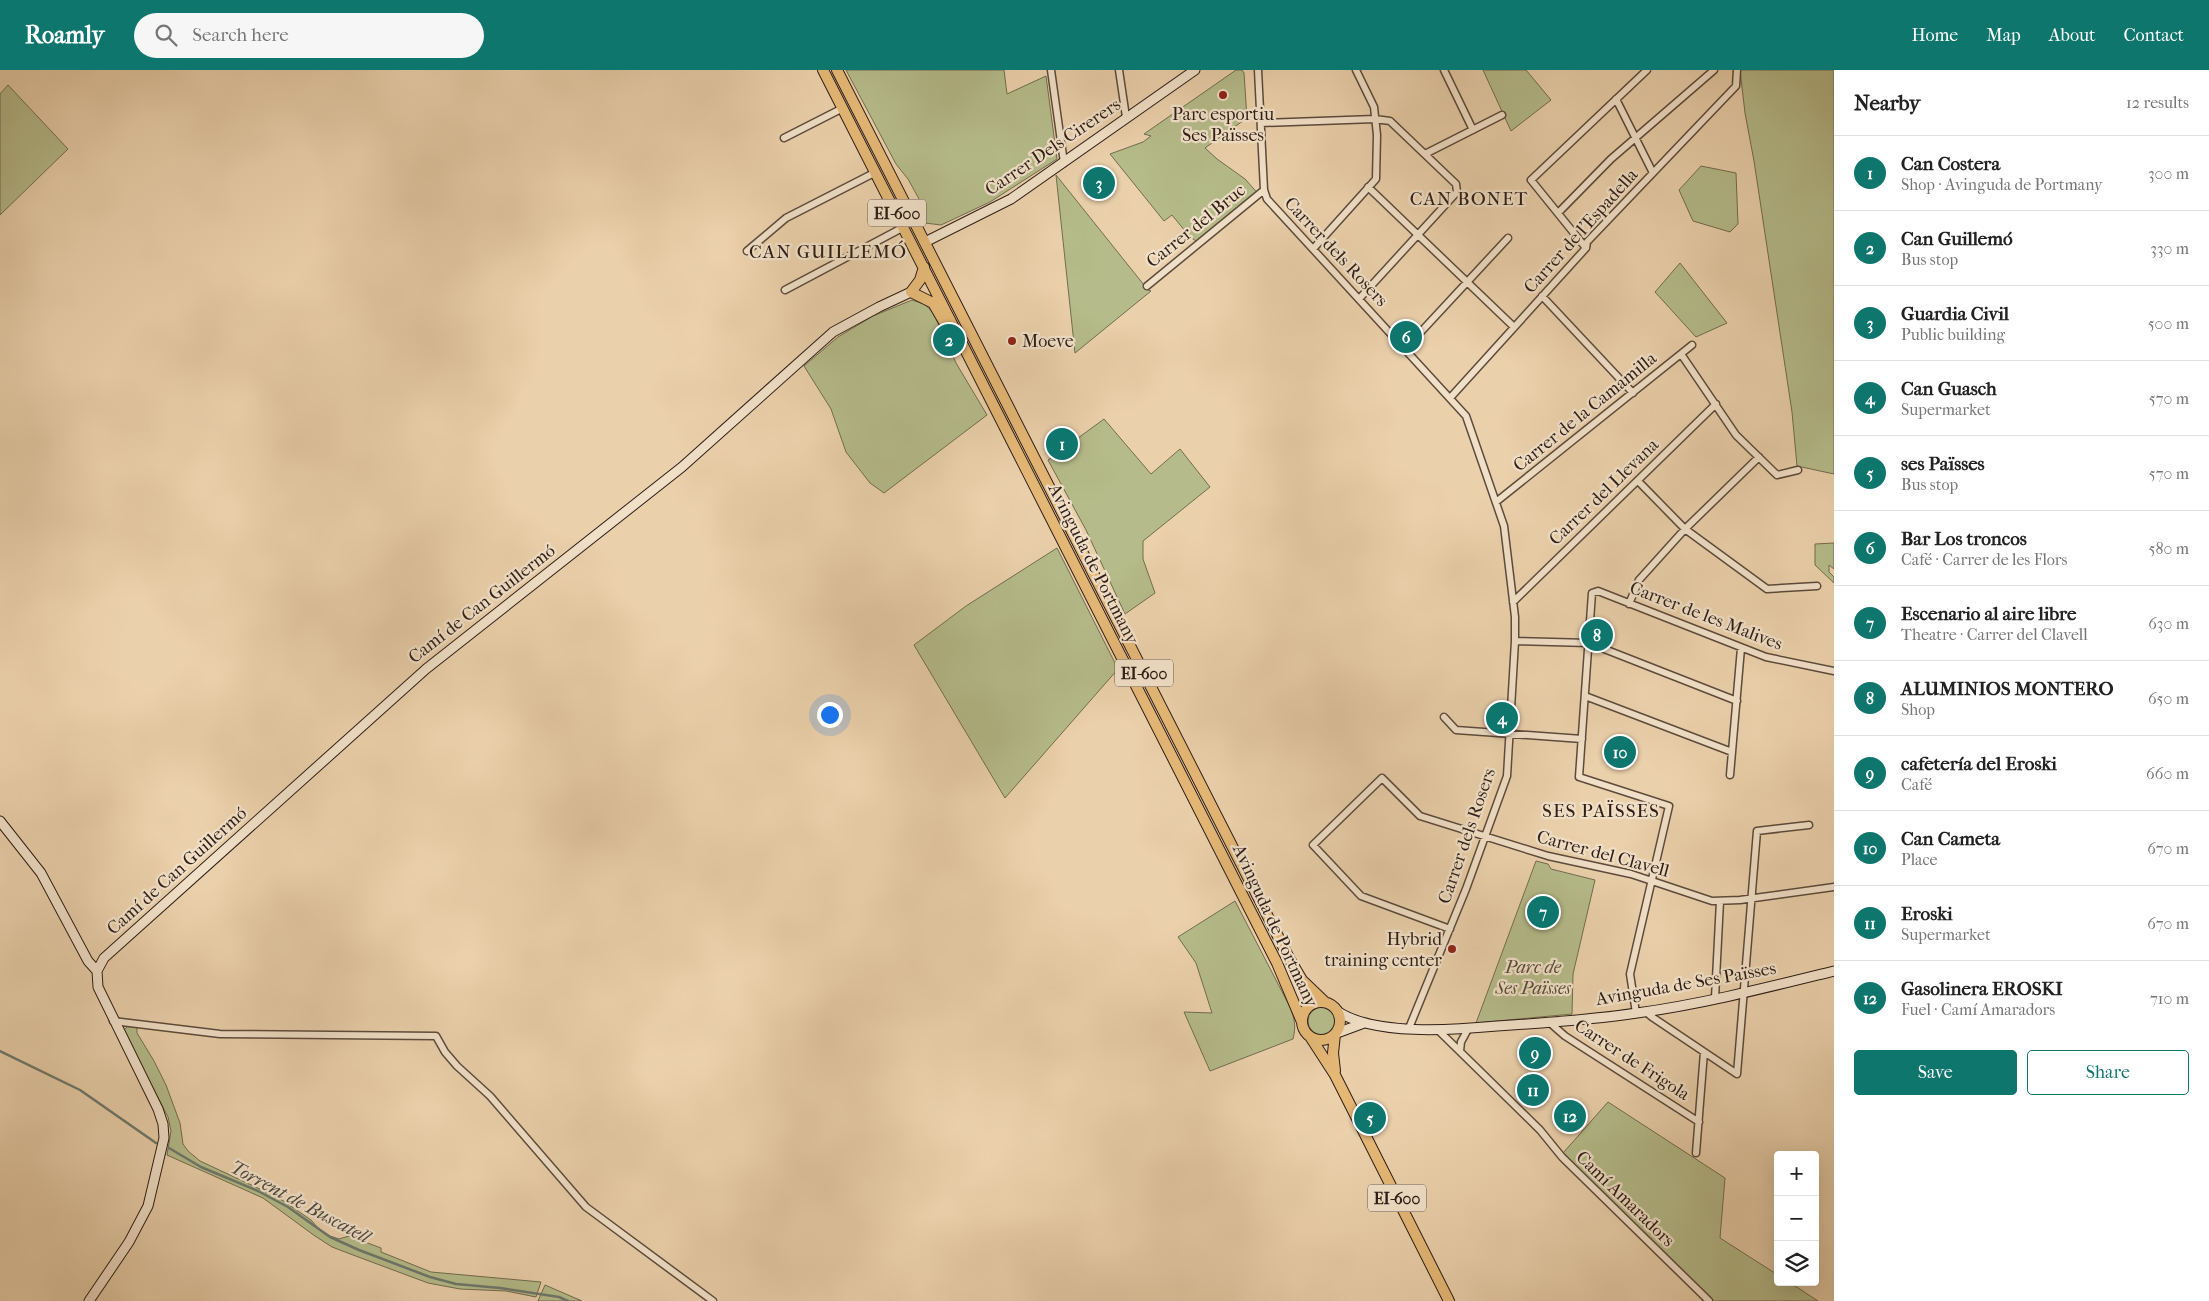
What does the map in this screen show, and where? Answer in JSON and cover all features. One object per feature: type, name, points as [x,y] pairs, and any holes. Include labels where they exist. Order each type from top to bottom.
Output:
[{"type":"main road","name":"Avinguda de Portmany","points":[[823,70],[1278,963],[1302,1022]]},
{"type":"main road","name":"Avinguda de Portmany","points":[[836,70],[1289,958],[1302,980],[1324,1002]]},
{"type":"main road","points":[[924,267],[920,280],[911,292],[934,303],[979,390],[998,412]]},
{"type":"main road","points":[[1302,1022],[1303,1014],[1309,1006],[1314,1003],[1324,1002]]},
{"type":"main road","name":"EI-600","points":[[1324,1002],[1337,1011],[1340,1022],[1333,1053],[1335,1074]]},
{"type":"main road","name":"EI-600","points":[[1302,1022],[1306,1034],[1311,1038],[1335,1074],[1449,1301]]},
{"type":"main road","points":[[1311,1038],[1322,1041],[1336,1034]]},
{"type":"street","points":[[1051,70],[1064,163]]},
{"type":"street","points":[[1120,70],[1126,118]]},
{"type":"street","name":"Carrer dels Rosers","points":[[1258,70],[1264,190],[1267,199],[1466,416],[1504,526],[1513,602],[1515,641],[1508,732],[1507,776],[1450,929],[1410,1028]]},
{"type":"street","points":[[1313,249],[1376,179],[1378,159],[1374,107],[1356,70]]},
{"type":"street","points":[[1444,70],[1473,130]]},
{"type":"street","points":[[1586,248],[1531,180],[1647,70]]},
{"type":"street","points":[[1558,213],[1635,138],[1714,70]]},
{"type":"street","name":"Carrer de l'Espadella","points":[[1450,398],[1586,248],[1587,242],[1736,86],[1736,70]]},
{"type":"street","name":"Carrer Dels Cirerers","points":[[925,242],[1011,199],[1193,71]]},
{"type":"street","points":[[1616,99],[1653,173]]},
{"type":"street","points":[[784,138],[843,108]]},
{"type":"street","points":[[1425,154],[1502,115]]},
{"type":"street","points":[[1260,123],[1375,119],[1390,121],[1456,184],[1457,192],[1359,299]]},
{"type":"street","points":[[747,251],[786,218],[876,172]]},
{"type":"street","points":[[1368,188],[1514,327]]},
{"type":"street","name":"Carrer del Bruc","points":[[1147,286],[1264,190]]},
{"type":"street","points":[[785,290],[904,227]]},
{"type":"street","points":[[1405,349],[1508,238]]},
{"type":"street","name":"Camí de Can Guillermó","points":[[97,970],[104,958],[426,669],[682,467],[833,332],[911,292]]},
{"type":"street","points":[[1542,296],[1633,393]]},
{"type":"street","name":"Carrer de la Camamilla","points":[[1496,502],[1692,345]]},
{"type":"street","points":[[1681,354],[1736,435],[1777,475],[1798,470]]},
{"type":"street","name":"Carrer del Llevana","points":[[1513,602],[1716,404]]},
{"type":"street","points":[[1629,604],[1640,580],[1685,529],[1760,458]]},
{"type":"street","points":[[1638,481],[1685,529],[1767,588],[1818,586]]},
{"type":"street","name":"Carrer de les Malives","points":[[1589,643],[1592,593],[1598,591],[1766,658],[1834,671]]},
{"type":"street","points":[[1515,641],[1589,643],[1736,701]]},
{"type":"street","points":[[1589,643],[1579,777],[1669,806],[1630,974],[1636,1013]]},
{"type":"street","points":[[1730,775],[1741,648]]},
{"type":"street","points":[[1585,696],[1732,752]]},
{"type":"street","points":[[1444,717],[1456,730],[1508,732],[1582,739]]},
{"type":"street","name":"Carrer del Clavell","points":[[1450,929],[1361,896],[1313,845],[1382,778],[1420,816],[1485,838],[1543,854],[1631,874],[1712,901],[1834,887]]},
{"type":"street","points":[[0,821],[41,873],[88,961],[97,970],[98,987],[164,1124],[164,1138],[148,1206],[129,1242],[89,1301]]},
{"type":"street","points":[[1646,1012],[1737,1074],[1757,831],[1809,825]]},
{"type":"street","points":[[1715,998],[1720,901]]},
{"type":"street","name":"Avinguda de Ses Païsses","points":[[1337,1011],[1352,1020],[1364,1023],[1438,1030],[1468,1029],[1646,1012],[1744,993],[1834,972]]},
{"type":"street","points":[[113,1021],[220,1034],[436,1036],[445,1052],[457,1066],[490,1096],[586,1207],[713,1301]]},
{"type":"street","name":"Carrer de Frigola","points":[[1549,1022],[1566,1036],[1699,1122]]},
{"type":"street","name":"Avinguda de Ses Païsses","points":[[1336,1034],[1364,1023]]},
{"type":"street","points":[[1460,1052],[1461,1042],[1468,1029]]},
{"type":"street","name":"Camí Amaradors","points":[[1438,1030],[1540,1130],[1562,1157],[1709,1301]]},
{"type":"street","points":[[1696,1153],[1704,1052]]},
{"type":"green space","points":[[846,70],[1004,70],[1007,94],[1046,76],[1057,159],[990,202],[941,225],[925,223],[919,199],[908,179],[896,164]]},
{"type":"green space","points":[[1236,70],[1242,70],[1244,73],[1247,118],[1205,148],[1245,179],[1261,197],[1201,244],[1190,237],[1172,215],[1164,221],[1110,154],[1143,142],[1151,136],[1144,134]]},
{"type":"green space","points":[[1483,70],[1526,70],[1551,100],[1511,131]]},
{"type":"green space","points":[[1740,70],[1834,70],[1834,474],[1797,466],[1792,412],[1745,113]]},
{"type":"green space","points":[[8,85],[68,149],[0,215],[0,94]]},
{"type":"green space","points":[[1701,166],[1736,173],[1738,224],[1730,232],[1693,221],[1679,190]]},
{"type":"green space","points":[[1056,175],[1148,290],[1151,291],[1075,353]]},
{"type":"green space","points":[[1680,263],[1727,323],[1696,337],[1655,292]]},
{"type":"green space","points":[[912,300],[924,304],[933,312],[956,363],[987,415],[884,493],[870,483],[846,452],[831,409],[804,366],[838,337],[873,316]]},
{"type":"green space","points":[[1104,419],[1151,474],[1180,449],[1210,487],[1143,541],[1143,559],[1155,593],[1125,614],[1086,530],[1048,460]]},
{"type":"green space","points":[[1834,543],[1834,569],[1829,565],[1829,572],[1834,577],[1834,583],[1815,565],[1815,544]]},
{"type":"green space","points":[[1057,548],[1118,669],[1005,798],[914,645],[966,606]]},
{"type":"green space","name":"Parc de Ses Païsses","points":[[1536,861],[1548,864],[1551,869],[1595,880],[1573,974],[1572,1014],[1476,1023]]},
{"type":"green space","points":[[1235,901],[1290,1007],[1293,1015],[1294,1035],[1293,1039],[1210,1071],[1184,1012],[1212,1013],[1196,963],[1178,937]]},
{"type":"green space","points":[[1322,1007],[1332,1011],[1336,1021],[1332,1031],[1322,1035],[1312,1031],[1308,1021],[1312,1011]]},
{"type":"green space","points":[[128,1026],[137,1026],[137,1033],[166,1085],[180,1123],[183,1144],[200,1161],[279,1198],[330,1236],[339,1239],[349,1236],[381,1248],[381,1252],[431,1272],[541,1282],[536,1297],[506,1291],[460,1289],[428,1283],[332,1247],[263,1198],[167,1155],[171,1131],[168,1117],[125,1034],[124,1030]]},
{"type":"green space","points":[[1608,1102],[1725,1178],[1720,1238],[1774,1272],[1774,1286],[1795,1286],[1818,1301],[1713,1301],[1563,1153]]},
{"type":"green space","points":[[545,1285],[582,1301],[538,1301]]},
{"type":"waterway","name":"Torrent de Buscatell","points":[[0,1051],[80,1090],[156,1143]]},
{"type":"waterway","name":"Torrent de Buscatell","points":[[169,1148],[201,1167],[258,1191],[288,1207],[330,1237],[359,1250],[430,1277],[456,1284],[500,1288],[559,1297],[568,1301]]},
{"type":"place","name":"Parc esportiu Ses Païsses","points":[[1223,95]]},
{"type":"place","name":"Guardia Civil","points":[[1099,183]]},
{"type":"place","name":"Bar Los troncos","points":[[1406,337]]},
{"type":"place","name":"Can Guillemó","points":[[949,340]]},
{"type":"place","name":"Moeve","points":[[1012,341]]},
{"type":"place","name":"Can Costera","points":[[1062,444]]},
{"type":"place","name":"ALUMINIOS MONTERO","points":[[1597,635]]},
{"type":"place","name":"Can Guasch","points":[[1502,718]]},
{"type":"place","name":"Can Cameta","points":[[1620,752]]},
{"type":"place","name":"Escenario al aire libre","points":[[1543,912]]},
{"type":"place","name":"Hybrid training center","points":[[1452,949]]},
{"type":"place","name":"cafetería del Eroski","points":[[1535,1053]]},
{"type":"place","name":"Eroski","points":[[1533,1090]]},
{"type":"place","name":"Gasolinera EROSKI","points":[[1570,1116]]},
{"type":"place","name":"ses Païsses","points":[[1370,1118]]},
{"type":"district","name":"CAN BONET","points":[[1469,199]]},
{"type":"district","name":"CAN GUILLEMÓ","points":[[828,252]]},
{"type":"district","name":"SES PAÏSSES","points":[[1601,811]]}]
